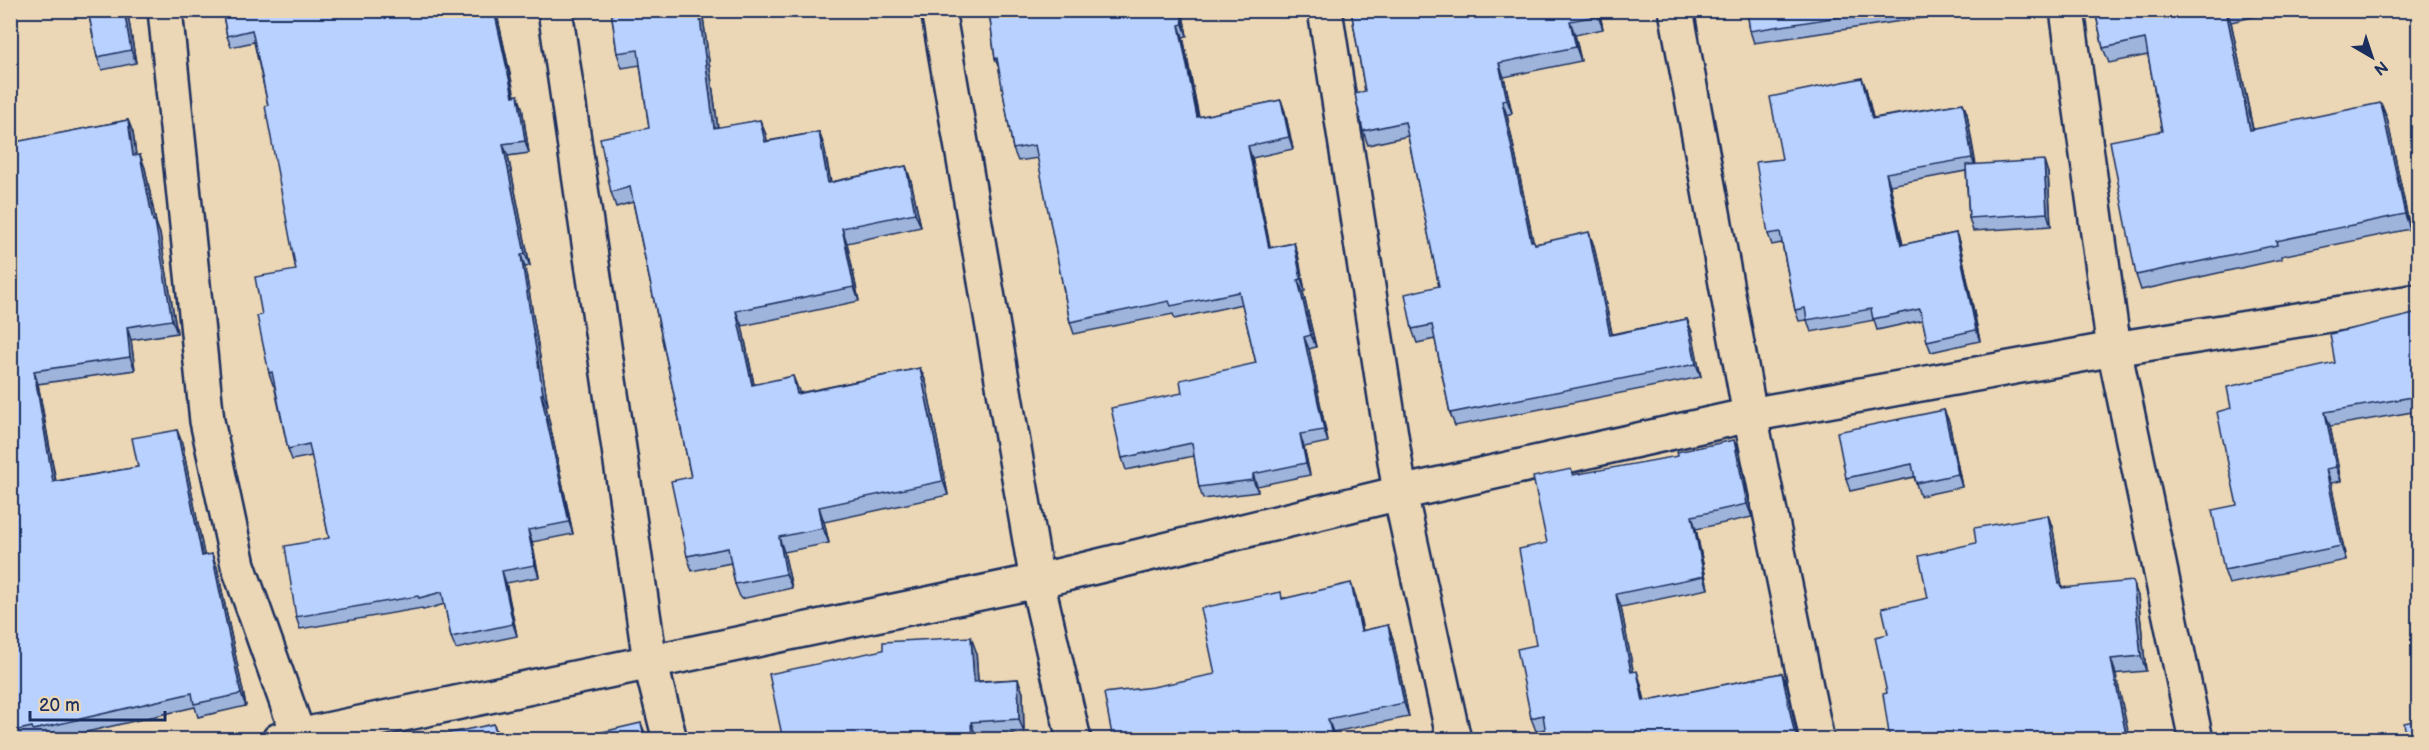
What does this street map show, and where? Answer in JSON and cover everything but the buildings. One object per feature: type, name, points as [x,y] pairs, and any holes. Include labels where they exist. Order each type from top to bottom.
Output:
[{"type":"street","points":[[165,10],[207,421],[238,565],[293,738],[1037,581],[1400,493],[1750,415],[2114,349],[2418,302]]},
{"type":"street","points":[[555,10],[650,661],[670,740]]},
{"type":"street","points":[[938,10],[1037,581],[1074,740]]},
{"type":"street","points":[[1325,10],[1400,493],[1454,740]]},
{"type":"street","points":[[1676,10],[1750,415],[1817,740]]},
{"type":"street","points":[[2067,10],[2114,349],[2196,740]]}]
